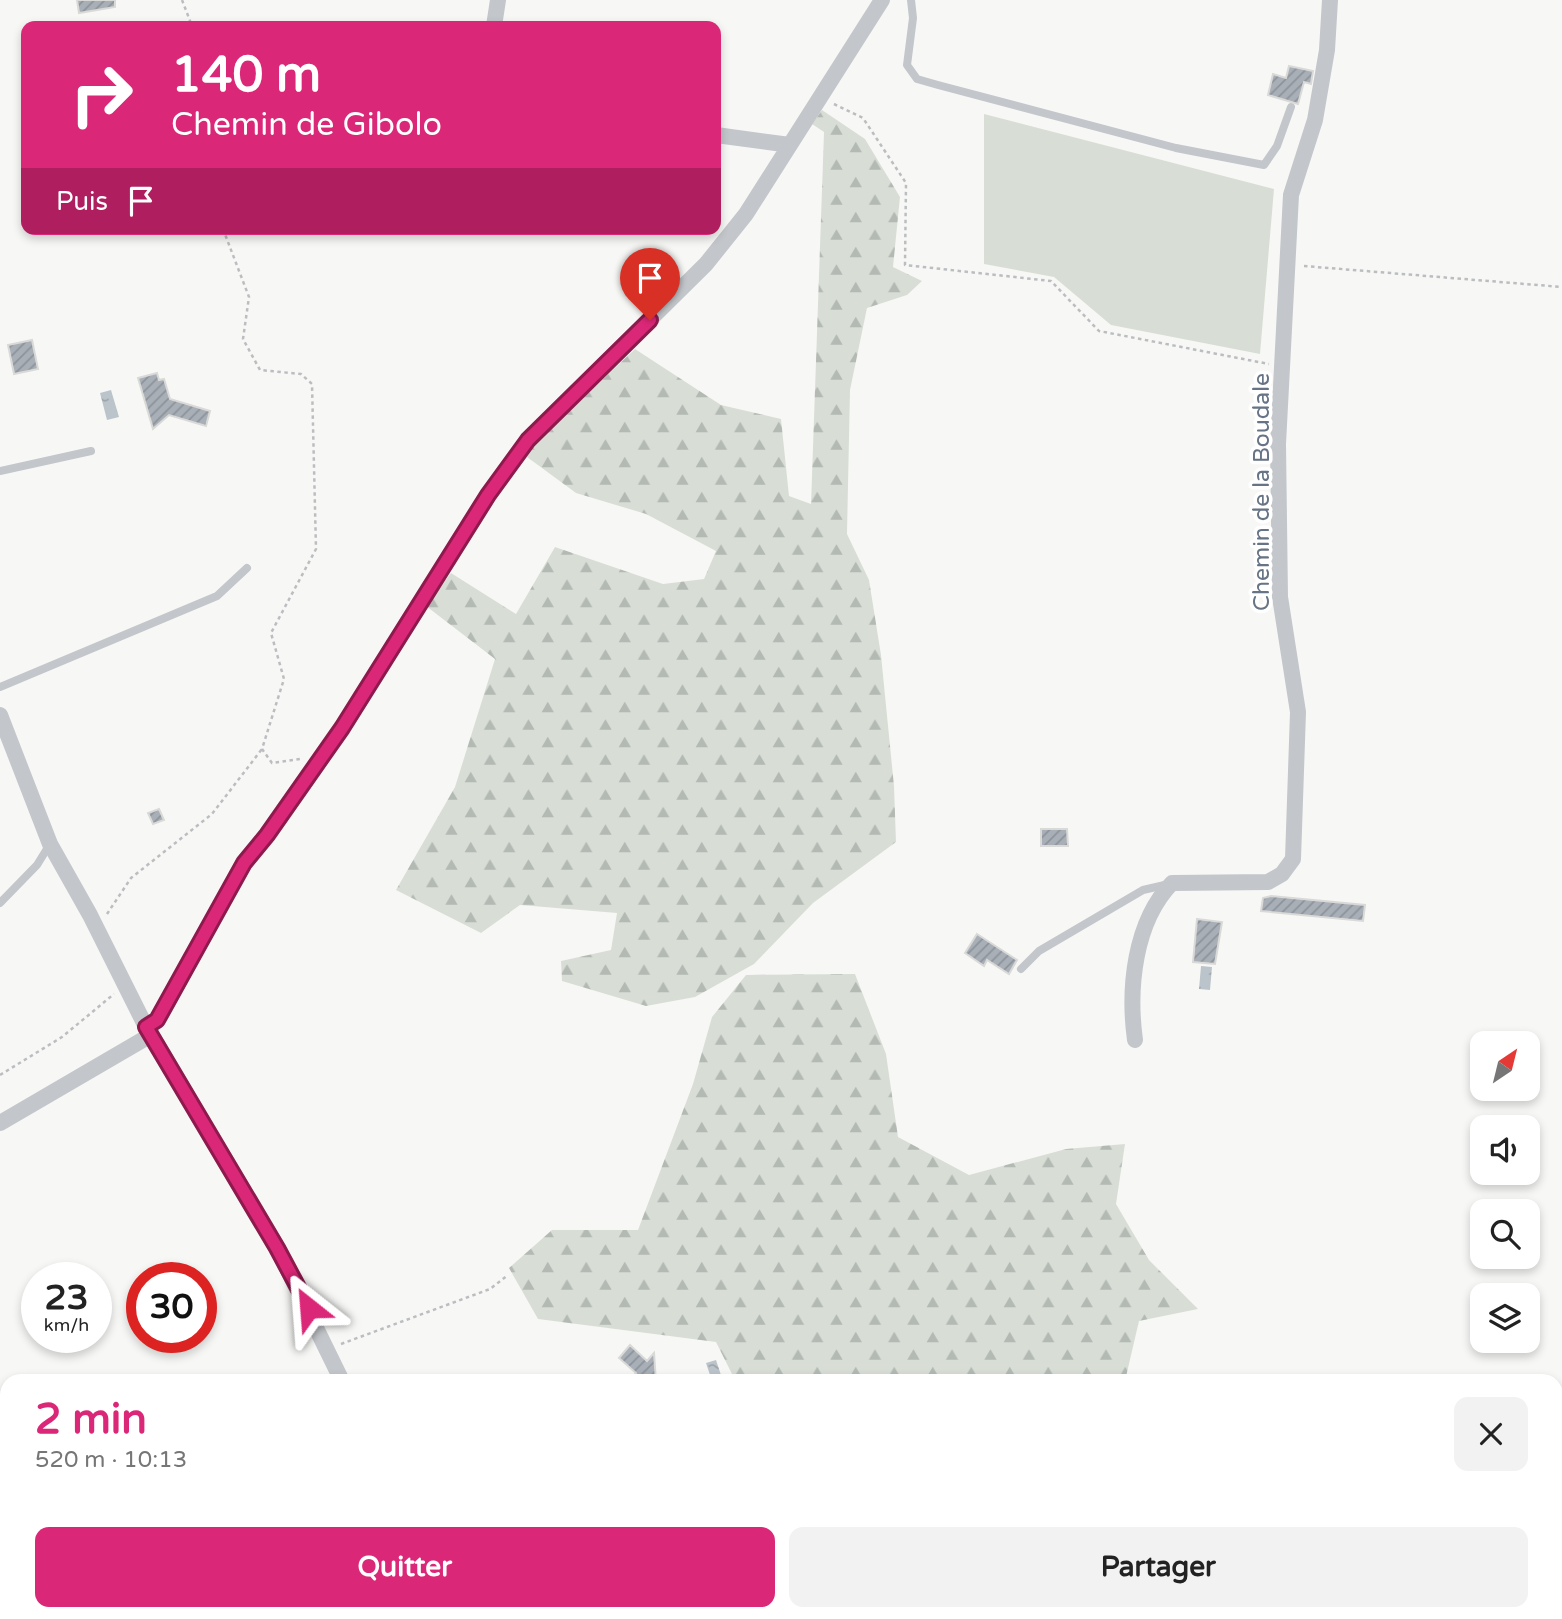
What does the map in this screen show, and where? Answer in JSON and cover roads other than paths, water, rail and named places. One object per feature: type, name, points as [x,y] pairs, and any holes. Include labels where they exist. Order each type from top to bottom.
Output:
[{"type":"street","points":[[495,21],[498,0]]},
{"type":"street","points":[[0,1122],[149,1031],[244,863],[323,756],[488,495],[528,440],[706,264],[746,214],[882,0]]},
{"type":"street","name":"Chemin de la Boudale","points":[[1172,883],[1268,882],[1282,874],[1293,859],[1298,712],[1280,597],[1278,444],[1291,195],[1315,120],[1327,50],[1330,0]]},
{"type":"street","points":[[721,136],[790,145]]},
{"type":"street","points":[[0,715],[50,844],[97,928],[149,1031],[277,1248],[339,1374]]},
{"type":"street","points":[[1135,1040],[1132,1017],[1135,958],[1160,895],[1172,883]]},
{"type":"lane","points":[[911,0],[913,18],[907,65],[917,79],[938,85],[1176,148],[1264,165],[1277,146],[1291,107]]},
{"type":"lane","points":[[0,471],[91,450]]},
{"type":"lane","points":[[0,687],[217,596],[247,568]]},
{"type":"lane","points":[[0,903],[37,865],[50,844]]},
{"type":"lane","points":[[1021,969],[1039,951],[1143,890],[1172,883]]},
{"type":"water","points":[[111,390],[119,417],[107,420],[100,393]]},
{"type":"water","points":[[1201,966],[1212,967],[1210,990],[1199,989]]},
{"type":"water","points":[[716,1360],[721,1374],[710,1374],[706,1363]]}]
